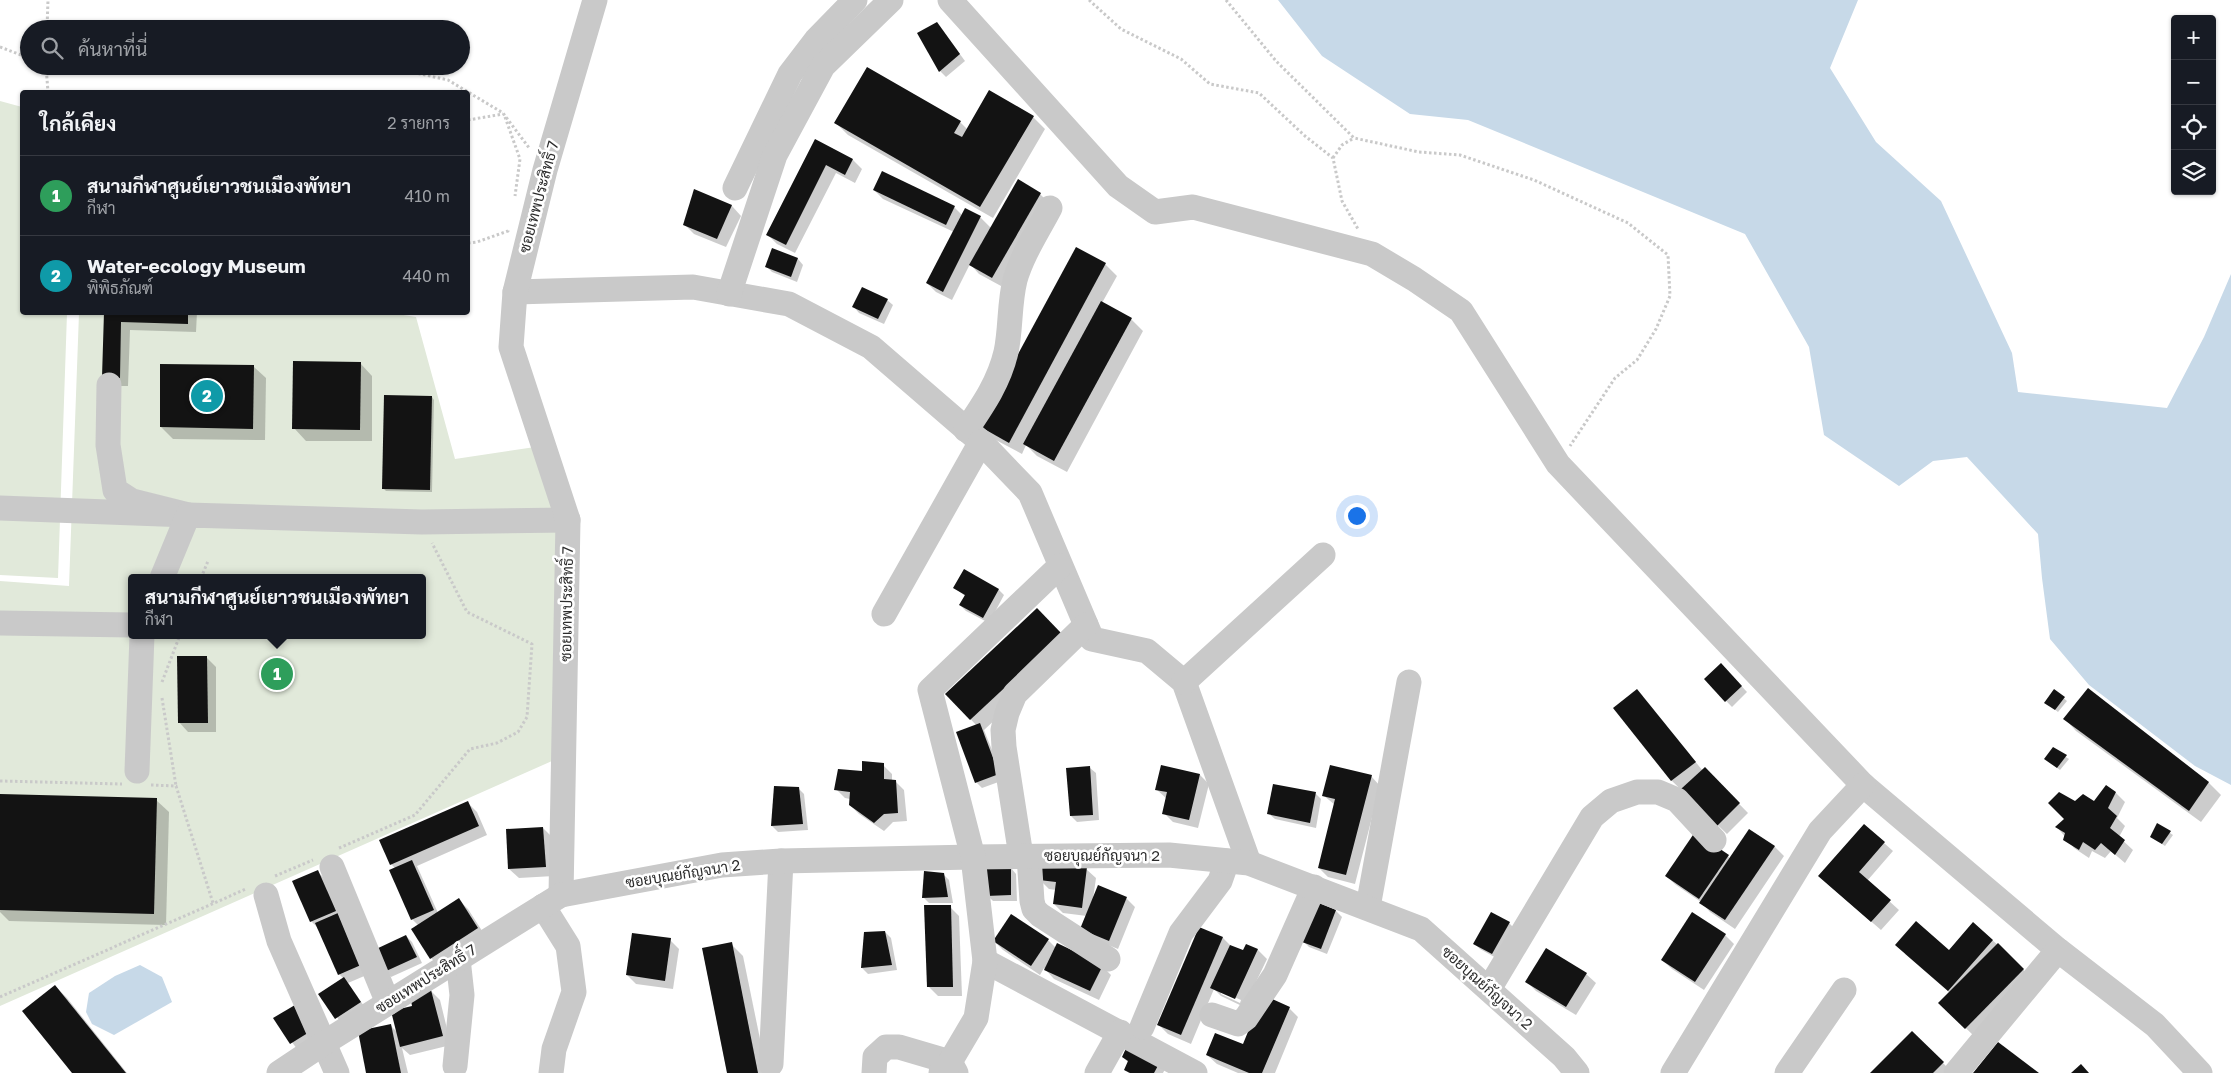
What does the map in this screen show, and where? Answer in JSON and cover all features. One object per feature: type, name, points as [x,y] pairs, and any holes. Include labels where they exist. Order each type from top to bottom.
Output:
[{"type":"street","name":"ซอยเทพประสิทธิ์ 7","points":[[279,1073],[552,901],[568,520],[511,347],[515,292],[545,170],[595,0]]},
{"type":"street","points":[[735,188],[790,74],[816,40],[855,0]]},
{"type":"street","points":[[729,294],[775,155],[823,66],[890,0]]},
{"type":"street","points":[[950,0],[1118,186],[1156,212],[1193,207],[1372,254],[1414,279],[1461,311],[1558,464],[1864,785],[2058,950],[2155,1025],[2200,1073]]},
{"type":"street","points":[[884,614],[973,436],[988,398],[1000,375],[1006,352],[1015,280],[1022,261],[1050,208]]},
{"type":"street","points":[[515,292],[693,288],[789,304],[871,347],[973,436],[1030,492],[1092,639],[1147,651],[1184,682],[1238,862],[1220,882],[1181,933],[1131,1030],[1097,1073]]},
{"type":"street","points":[[109,385],[108,445],[115,490],[132,501],[188,515]]},
{"type":"street","points":[[0,508],[422,522],[568,520]]},
{"type":"street","points":[[164,574],[188,515]]},
{"type":"street","points":[[1184,682],[1323,555]]},
{"type":"street","points":[[874,1073],[875,1057],[886,1047],[899,1047],[949,1069],[976,1018],[985,962],[973,857],[930,690],[1060,566]]},
{"type":"street","points":[[0,623],[128,625]]},
{"type":"street","points":[[1086,626],[1015,694],[1007,713],[1003,730],[1004,747],[1034,908],[1040,916],[1108,959]]},
{"type":"street","points":[[137,780],[142,639]]},
{"type":"street","points":[[1368,907],[1409,682]]},
{"type":"street","points":[[1673,1073],[1820,831],[1864,785]]},
{"type":"street","points":[[1489,989],[1592,817],[1611,801],[1637,792],[1658,792],[1677,800],[1714,840]]},
{"type":"street","name":"ซอยบุณย์กัญจนา 2","points":[[552,901],[722,865],[780,861],[1169,855],[1238,862],[1314,887],[1422,929],[1564,1057],[1577,1073]]},
{"type":"street","points":[[326,859],[388,1003]]},
{"type":"street","points":[[771,1064],[780,861]]},
{"type":"street","points":[[262,887],[278,940],[294,980],[337,1073]]},
{"type":"street","points":[[1212,1015],[1238,1024],[1246,1018],[1275,975],[1314,887]]},
{"type":"street","points":[[551,1073],[554,1049],[574,992],[568,946],[555,923],[552,901]]},
{"type":"street","points":[[1956,1073],[2058,950]]},
{"type":"street","points":[[456,1066],[462,995],[458,959]]},
{"type":"street","points":[[985,962],[1131,1030],[1195,1073]]},
{"type":"street","points":[[1787,1073],[1844,990]]},
{"type":"path","points":[[47,20],[48,0]]},
{"type":"path","points":[[1089,0],[1121,29],[1181,59],[1210,84],[1259,92],[1305,136],[1333,158],[1342,201],[1372,254]]},
{"type":"path","points":[[1226,0],[1276,60],[1354,138],[1420,152],[1460,155],[1534,180],[1628,223],[1668,256],[1670,296],[1656,329],[1638,360],[1615,378],[1558,464]]},
{"type":"path","points":[[0,47],[20,55]]},
{"type":"path","points":[[47,75],[48,90]]},
{"type":"path","points":[[425,75],[448,80],[464,90]]},
{"type":"path","points":[[470,94],[503,114],[545,170]]},
{"type":"path","points":[[470,120],[503,114]]},
{"type":"path","points":[[503,114],[520,159],[515,200]]},
{"type":"path","points":[[1333,158],[1342,145],[1354,138]]},
{"type":"path","points":[[470,243],[508,231],[510,223]]},
{"type":"path","points":[[0,997],[214,903],[262,887],[326,859],[415,815],[470,748],[496,743],[518,732],[527,717],[532,644],[467,612],[422,522]]},
{"type":"path","points":[[203,574],[208,561]]},
{"type":"path","points":[[160,687],[178,639]]},
{"type":"path","points":[[162,696],[176,786],[214,903]]},
{"type":"path","points":[[0,781],[137,780],[176,786]]},
{"type":"green space","points":[[0,101],[20,106],[20,315],[67,315],[58,578],[0,575]]},
{"type":"green space","points":[[79,315],[404,315],[416,317],[455,459],[535,447],[558,520],[552,761],[0,1006],[0,581],[69,586]]},
{"type":"water","points":[[1278,0],[1858,0],[1830,68],[1876,142],[1941,201],[2012,353],[2018,392],[2167,408],[2204,337],[2231,274],[2231,785],[2195,766],[2089,685],[2050,639],[2038,534],[1967,457],[1933,461],[1899,486],[1824,435],[1809,347],[1745,234],[1468,120],[1410,114],[1322,56]]},
{"type":"water","points":[[140,965],[162,977],[172,1002],[114,1035],[92,1024],[86,1012],[89,993],[115,976]]},
{"type":"building","points":[[937,22],[960,54],[939,72],[917,33]]},
{"type":"building","points":[[867,67],[961,121],[954,133],[962,137],[989,90],[1034,116],[980,207],[834,123]]},
{"type":"building","points":[[815,139],[853,159],[845,175],[826,165],[786,245],[766,235]]},
{"type":"building","points":[[882,171],[955,206],[946,225],[873,190]]},
{"type":"building","points":[[1018,179],[1041,193],[992,278],[969,265]]},
{"type":"building","points":[[694,189],[732,205],[717,239],[683,225]]},
{"type":"building","points":[[965,208],[981,216],[943,292],[926,283]]},
{"type":"building","points":[[1076,247],[1106,263],[1009,443],[979,426]]},
{"type":"building","points":[[772,248],[798,258],[791,277],[765,267]]},
{"type":"building","points":[[862,287],[888,299],[878,319],[852,307]]},
{"type":"building","points":[[1101,301],[1132,318],[1054,461],[1023,444]]},
{"type":"building","points":[[104,315],[188,315],[188,324],[121,322],[120,378],[102,377]]},
{"type":"building","points":[[293,361],[361,362],[360,430],[292,429]]},
{"type":"building","points":[[160,364],[254,365],[253,429],[160,427]]},
{"type":"building","points":[[384,395],[432,396],[430,490],[382,489]]},
{"type":"building","points":[[964,569],[999,589],[983,618],[959,605],[965,595],[953,588]]},
{"type":"building","points":[[1037,608],[1062,634],[970,720],[945,694]]},
{"type":"building","points":[[177,656],[207,656],[208,723],[178,723]]},
{"type":"building","points":[[1721,663],[1742,686],[1725,702],[1704,679]]},
{"type":"building","points":[[2088,688],[2209,782],[2189,811],[2063,719]]},
{"type":"building","points":[[1637,689],[1696,762],[1671,781],[1613,708]]},
{"type":"building","points":[[2054,689],[2065,697],[2055,710],[2044,703]]},
{"type":"building","points":[[980,723],[999,774],[975,783],[956,732]]},
{"type":"building","points":[[2053,747],[2067,755],[2057,768],[2044,759]]},
{"type":"building","points":[[862,761],[884,763],[884,779],[896,780],[898,813],[884,814],[874,823],[849,805],[850,792],[834,790],[838,769],[862,771]]},
{"type":"building","points":[[1161,765],[1200,774],[1189,820],[1162,814],[1167,792],[1155,790]]},
{"type":"building","points":[[1330,765],[1372,775],[1346,875],[1318,868],[1335,799],[1322,796]]},
{"type":"building","points":[[1090,766],[1093,815],[1070,816],[1066,768]]},
{"type":"building","points":[[1705,767],[1740,803],[1717,826],[1681,789]]},
{"type":"building","points":[[1273,784],[1316,792],[1310,823],[1267,814]]},
{"type":"building","points":[[2106,785],[2116,792],[2108,808],[2117,816],[2110,828],[2125,840],[2115,855],[2101,843],[2095,850],[2083,842],[2079,850],[2063,840],[2065,833],[2055,827],[2064,819],[2048,803],[2059,792],[2075,801],[2083,794],[2094,801]]},
{"type":"building","points":[[774,786],[799,787],[803,824],[771,826]]},
{"type":"building","points":[[0,794],[157,798],[154,914],[0,910]]},
{"type":"building","points":[[468,801],[479,826],[390,865],[379,840]]},
{"type":"building","points":[[2157,823],[2171,831],[2162,844],[2150,837]]},
{"type":"building","points":[[1864,824],[1885,842],[1859,872],[1891,900],[1871,922],[1818,876]]},
{"type":"building","points":[[543,827],[546,867],[508,869],[506,829]]},
{"type":"building","points":[[1749,829],[1775,846],[1725,920],[1699,903]]},
{"type":"building","points":[[1695,832],[1729,855],[1699,899],[1665,876]]},
{"type":"building","points":[[412,860],[434,910],[411,920],[389,870]]},
{"type":"building","points":[[1041,862],[1087,867],[1082,908],[1053,904],[1056,882],[1039,880]]},
{"type":"building","points":[[985,867],[1011,867],[1011,895],[986,896]]},
{"type":"building","points":[[318,870],[336,911],[310,922],[292,881]]},
{"type":"building","points":[[924,871],[944,873],[948,897],[922,898]]},
{"type":"building","points":[[1098,885],[1127,897],[1109,941],[1080,929]]},
{"type":"building","points":[[459,898],[478,928],[430,959],[411,929]]},
{"type":"building","points":[[1317,902],[1336,910],[1321,949],[1302,942]]},
{"type":"building","points":[[924,905],[951,905],[953,987],[927,987]]},
{"type":"building","points":[[1491,912],[1510,922],[1492,954],[1473,944]]},
{"type":"building","points":[[1692,912],[1726,934],[1695,982],[1661,960]]},
{"type":"building","points":[[338,913],[361,965],[338,975],[315,923]]},
{"type":"building","points":[[1011,914],[1049,939],[1031,966],[993,941]]},
{"type":"building","points":[[1916,921],[1949,950],[1973,922],[1993,940],[1948,991],[1895,945]]},
{"type":"building","points":[[1199,927],[1223,937],[1181,1035],[1157,1025]]},
{"type":"building","points":[[885,931],[892,965],[861,968],[864,932]]},
{"type":"building","points":[[632,933],[671,938],[665,981],[626,975]]},
{"type":"building","points":[[406,935],[417,957],[384,972],[374,950]]},
{"type":"building","points":[[732,942],[758,1073],[727,1073],[702,948]]},
{"type":"building","points":[[1057,943],[1103,965],[1090,991],[1044,970]]},
{"type":"building","points":[[1998,943],[2024,969],[1965,1029],[1938,1003]]},
{"type":"building","points":[[1246,944],[1258,949],[1235,999],[1210,988],[1230,945],[1243,950]]},
{"type":"building","points":[[1546,948],[1587,973],[1566,1007],[1525,982]]},
{"type":"building","points":[[344,977],[361,1002],[335,1019],[318,994]]},
{"type":"building","points":[[55,985],[126,1073],[72,1073],[22,1011]]},
{"type":"building","points":[[431,990],[443,1036],[400,1047],[391,1011],[412,1006],[410,995]]},
{"type":"building","points":[[1263,995],[1290,1007],[1262,1073],[1249,1073],[1206,1055],[1215,1033],[1243,1044]]},
{"type":"building","points":[[295,1005],[311,1031],[290,1044],[273,1018]]},
{"type":"building","points":[[391,1024],[401,1073],[366,1073],[358,1031]]},
{"type":"building","points":[[1912,1031],[1944,1062],[1933,1073],[1870,1073]]},
{"type":"building","points":[[1998,1042],[2039,1073],[1973,1073]]},
{"type":"building","points":[[1128,1044],[1161,1060],[1154,1073],[1130,1073],[1124,1070],[1128,1061],[1122,1057]]},
{"type":"building","points":[[2081,1064],[2089,1073],[2071,1073]]},
{"type":"place","name":"Water-ecology Museum","points":[[207,396]]},
{"type":"place","name":"สนามกีฬาศูนย์เยาวชนเมืองพัทยา","points":[[277,674]]}]
